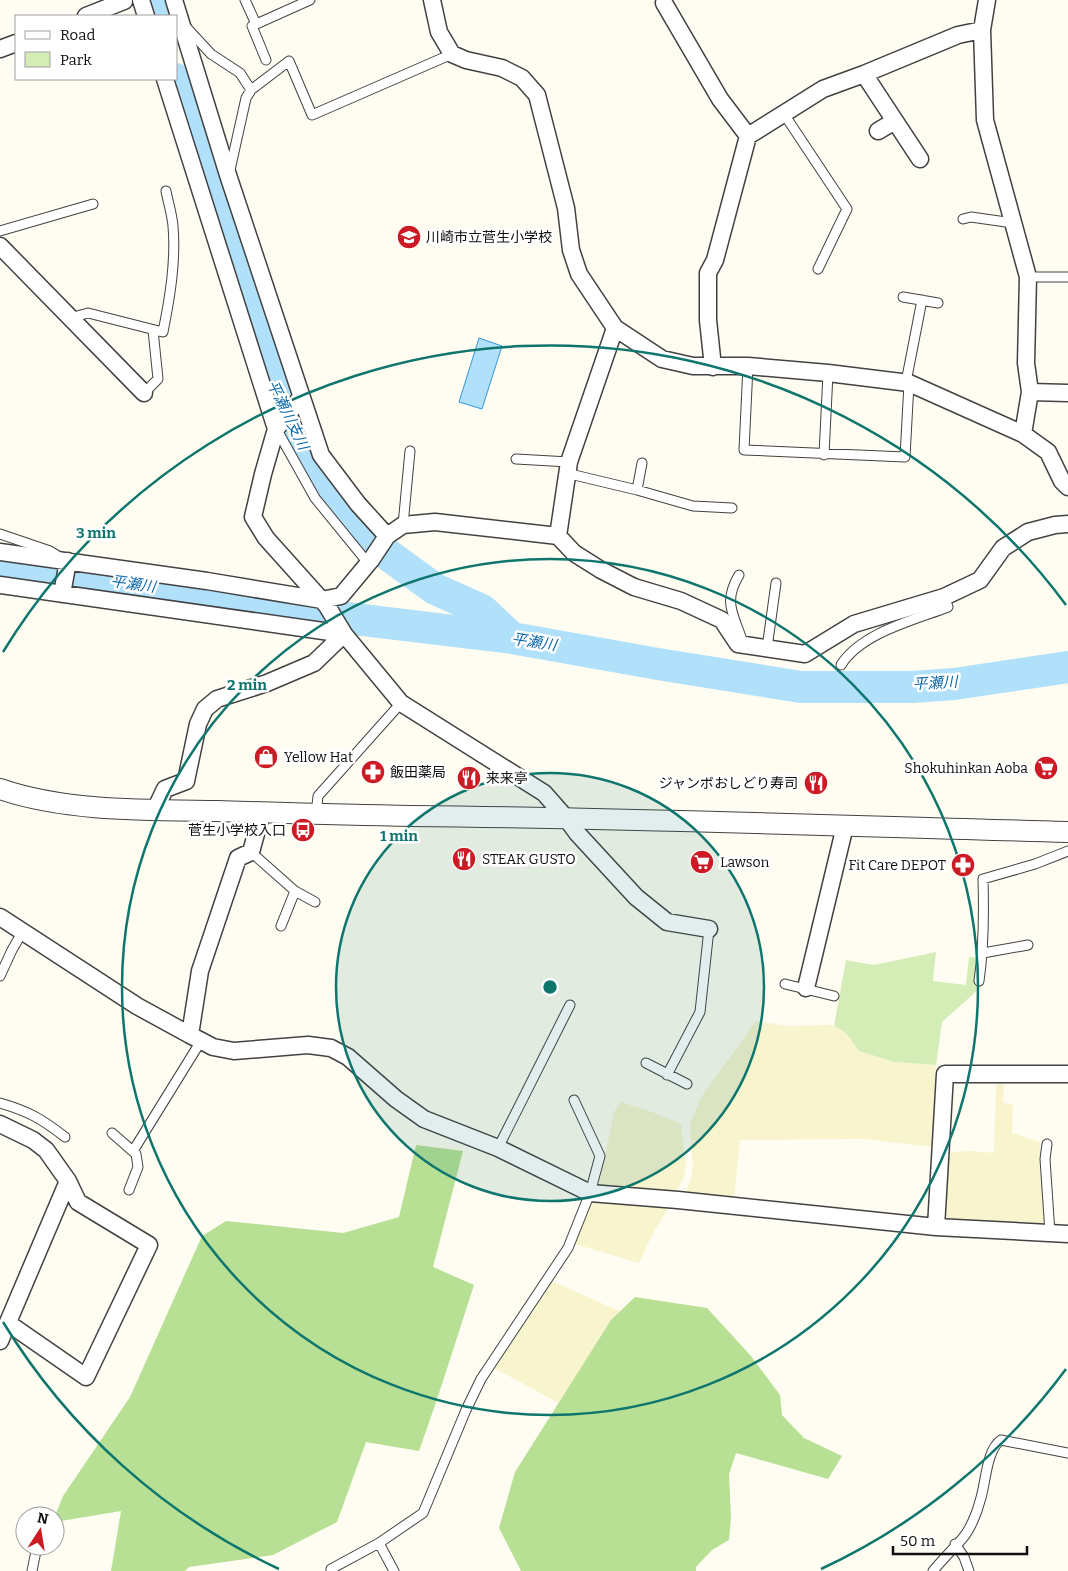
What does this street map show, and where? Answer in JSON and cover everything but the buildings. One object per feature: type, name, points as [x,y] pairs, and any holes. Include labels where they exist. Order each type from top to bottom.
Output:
[{"type":"street","points":[[89,15],[124,0]]},
{"type":"street","points":[[140,0],[146,15]]},
{"type":"street","points":[[174,0],[228,175],[321,455],[358,504],[387,536]]},
{"type":"street","points":[[432,0],[439,32],[452,54],[466,60],[502,68],[522,78],[537,95],[566,208],[571,250],[579,274],[615,328],[662,359],[692,366],[748,366],[908,383],[1023,434],[1048,452],[1062,481],[1068,487]]},
{"type":"street","points":[[987,0],[982,30],[985,120],[1028,277],[1026,363],[1030,392],[1023,434]]},
{"type":"street","points":[[664,3],[720,99],[748,136]]},
{"type":"street","points":[[713,366],[708,320],[708,273],[715,260],[748,136],[823,89],[958,35],[982,30]]},
{"type":"street","points":[[0,49],[15,43]]},
{"type":"street","points":[[864,74],[920,159]]},
{"type":"street","points":[[165,80],[276,429]]},
{"type":"street","points":[[878,131],[895,121]]},
{"type":"street","points":[[0,246],[144,393]]},
{"type":"street","points":[[558,536],[567,468],[615,328]]},
{"type":"street","points":[[1030,392],[1068,393]]},
{"type":"street","points":[[301,396],[276,429],[262,474],[254,516],[266,538],[325,603],[343,632],[401,703],[544,793],[577,833],[636,897],[667,922],[709,929]]},
{"type":"street","points":[[0,552],[207,581],[325,603],[342,596],[387,536],[403,525],[435,522],[558,536],[574,553],[634,587],[681,601],[722,620],[738,644],[806,654],[854,624],[944,597],[980,580],[1004,548],[1028,532],[1055,525],[1068,524]]},
{"type":"street","points":[[62,594],[68,562]]},
{"type":"street","points":[[0,585],[343,632]]},
{"type":"street","points":[[155,810],[165,789],[186,781],[198,724],[205,709],[217,699],[268,683],[314,663],[343,632]]},
{"type":"street","points":[[0,789],[61,804],[155,810],[316,815],[566,818],[1068,832]]},
{"type":"street","points":[[195,1038],[200,971],[238,858],[250,852],[262,812]]},
{"type":"street","points":[[806,988],[845,826]]},
{"type":"street","points":[[0,917],[137,1006],[213,1047],[234,1051],[308,1045],[331,1048],[348,1057],[396,1099],[424,1119],[498,1148],[590,1193],[678,1200],[936,1227],[1068,1234]]},
{"type":"street","points":[[936,1227],[945,1074],[1068,1074]]},
{"type":"street","points":[[0,1124],[34,1140],[46,1150],[68,1181],[78,1202],[148,1244],[86,1377],[8,1323]]},
{"type":"street","points":[[0,1341],[68,1181]]},
{"type":"lane","points":[[245,0],[256,24]]},
{"type":"lane","points":[[266,60],[252,26],[310,0]]},
{"type":"lane","points":[[181,21],[211,54],[240,73],[251,90]]},
{"type":"lane","points":[[228,175],[246,98],[251,90],[289,61],[312,114],[452,54]]},
{"type":"lane","points":[[784,114],[847,209],[818,269]]},
{"type":"lane","points":[[70,318],[88,313],[163,332],[170,296],[173,226],[166,191]]},
{"type":"lane","points":[[0,231],[93,204]]},
{"type":"lane","points":[[963,219],[971,217],[1013,223]]},
{"type":"lane","points":[[1028,277],[1068,277]]},
{"type":"lane","points":[[903,297],[938,303]]},
{"type":"lane","points":[[748,366],[744,450],[905,457],[908,383],[922,300]]},
{"type":"lane","points":[[144,393],[158,379],[154,330]]},
{"type":"lane","points":[[824,454],[828,373]]},
{"type":"lane","points":[[276,429],[314,498],[370,561]]},
{"type":"lane","points":[[403,525],[410,451]]},
{"type":"lane","points":[[516,459],[567,468],[693,506],[732,508]]},
{"type":"lane","points":[[637,490],[642,463]]},
{"type":"lane","points":[[0,534],[50,551],[68,562]]},
{"type":"lane","points":[[740,575],[732,586],[729,603],[744,645]]},
{"type":"lane","points":[[767,648],[776,583]]},
{"type":"lane","points":[[841,665],[847,655],[878,634],[948,608],[944,597]]},
{"type":"lane","points":[[316,815],[318,796],[401,703]]},
{"type":"lane","points":[[979,981],[983,953],[983,879],[1035,864],[1068,851]]},
{"type":"lane","points":[[250,852],[295,890],[315,902]]},
{"type":"lane","points":[[281,926],[295,890]]},
{"type":"lane","points":[[667,1075],[700,1012],[709,929]]},
{"type":"lane","points":[[0,976],[23,932]]},
{"type":"lane","points":[[983,953],[1028,945]]},
{"type":"lane","points":[[785,984],[834,996]]},
{"type":"lane","points":[[498,1148],[570,1004]]},
{"type":"lane","points":[[132,1151],[195,1038]]},
{"type":"lane","points":[[646,1063],[687,1084]]},
{"type":"lane","points":[[328,1570],[379,1543],[423,1513],[481,1379],[568,1248],[590,1193],[600,1156],[574,1100]]},
{"type":"lane","points":[[0,1103],[23,1110],[45,1121],[65,1137]]},
{"type":"lane","points":[[112,1133],[136,1154],[138,1167],[129,1190]]},
{"type":"lane","points":[[1047,1144],[1045,1159],[1050,1234]]},
{"type":"lane","points":[[933,1571],[968,1530],[980,1501],[992,1451],[997,1443],[1001,1440],[1012,1441],[1068,1453]]},
{"type":"lane","points":[[379,1543],[394,1571]]},
{"type":"lane","points":[[955,1544],[964,1556],[969,1571]]},
{"type":"lane","points":[[32,1571],[35,1556]]},
{"type":"shaded area","points":[[756,1021],[788,1026],[831,1025],[846,1033],[859,1051],[894,1062],[936,1065],[932,1147],[864,1139],[740,1140],[734,1199],[685,1194],[691,1179],[693,1166],[690,1124],[702,1096]]},
{"type":"shaded area","points":[[996,1084],[1004,1084],[1003,1103],[1013,1104],[1012,1133],[1040,1142],[1046,1223],[1041,1227],[951,1222],[945,1214],[950,1152],[973,1151],[994,1153]]},
{"type":"shaded area","points":[[621,1102],[681,1124],[686,1166],[684,1177],[675,1193],[599,1187],[614,1112]]},
{"type":"shaded area","points":[[592,1200],[670,1205],[652,1235],[639,1263],[575,1244]]},
{"type":"shaded area","points":[[552,1281],[621,1312],[566,1407],[494,1368]]},
{"type":"green space","points":[[936,952],[933,981],[966,985],[969,957],[978,958],[976,977],[981,987],[942,1022],[936,1065],[894,1062],[859,1051],[846,1033],[834,1026],[846,960],[874,965]]},
{"type":"green space","points":[[416,1145],[463,1151],[433,1267],[474,1285],[419,1451],[366,1442],[337,1522],[273,1555],[189,1567],[185,1571],[111,1571],[121,1511],[65,1520],[65,1506],[59,1506],[63,1496],[130,1397],[202,1236],[226,1221],[343,1233],[399,1217]]},
{"type":"green space","points":[[635,1297],[707,1308],[751,1356],[780,1395],[782,1415],[804,1438],[842,1456],[828,1479],[736,1453],[729,1474],[731,1518],[729,1540],[712,1550],[696,1567],[696,1571],[521,1571],[499,1528],[515,1472],[611,1320]]},
{"type":"water","points":[[479,338],[502,346],[482,409],[459,402]]},
{"type":"waterway","name":"平瀬川支川","points":[[152,0],[157,15]]},
{"type":"waterway","name":"平瀬川支川","points":[[176,80],[273,389],[320,478],[356,525],[384,552],[435,589],[482,610],[512,638]]},
{"type":"waterway","name":"平瀬川","points":[[0,566],[198,593],[305,613],[512,638],[801,687],[912,687],[954,684],[1068,667]]},
{"type":"place","name":"川崎市立菅生小学校","points":[[409,237]]},
{"type":"place","name":"Yellow Hat","points":[[266,757]]},
{"type":"place","name":"Shokuhinkan Aoba","points":[[1046,768]]},
{"type":"place","name":"飯田薬局","points":[[373,772]]},
{"type":"place","name":"来来亭","points":[[469,778]]},
{"type":"place","name":"ジャンボおしどり寿司","points":[[816,783]]},
{"type":"place","name":"菅生小学校入口","points":[[303,830]]},
{"type":"place","name":"STEAK GUSTO","points":[[464,859]]},
{"type":"place","name":"Lawson","points":[[702,862]]},
{"type":"place","name":"Fit Care DEPOT","points":[[963,865]]}]
